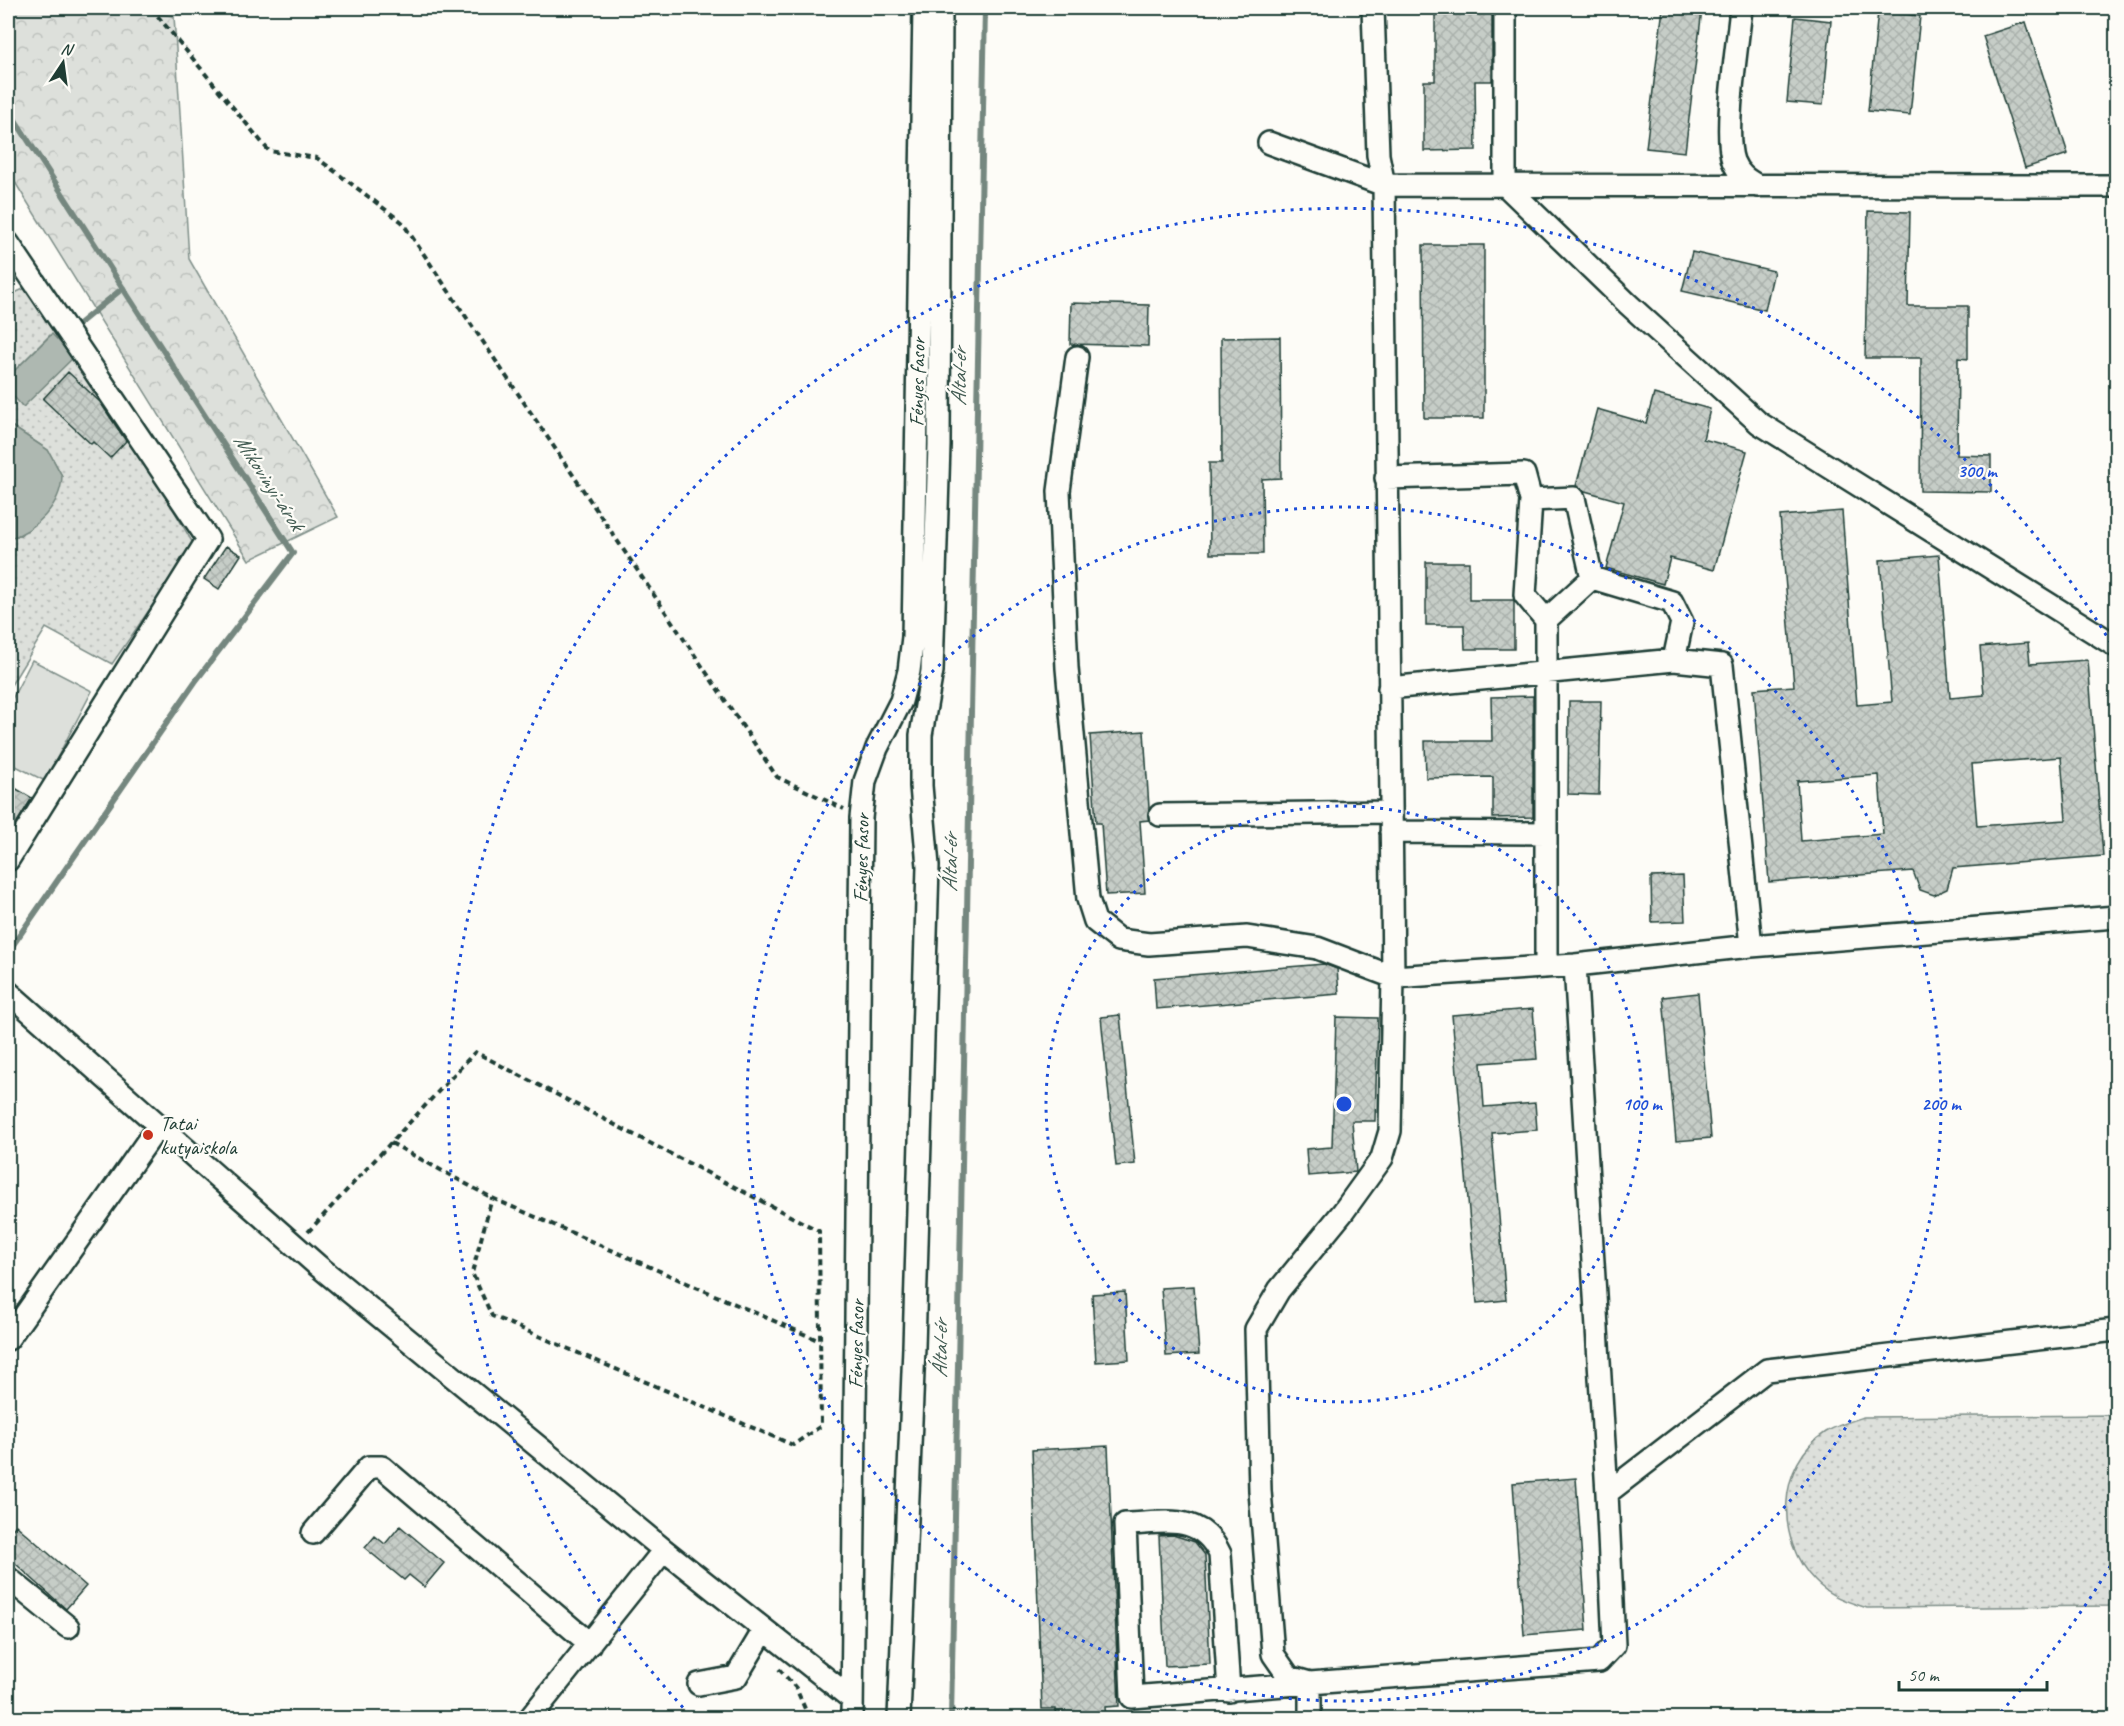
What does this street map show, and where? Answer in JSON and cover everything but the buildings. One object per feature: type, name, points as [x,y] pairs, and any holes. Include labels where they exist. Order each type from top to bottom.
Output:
[{"type":"street","name":"Fényes fasor","points":[[852,1709],[861,818],[865,781],[877,748],[900,701],[909,671],[913,637],[924,8]]},
{"type":"street","points":[[899,1719],[914,1335],[928,866],[921,786],[921,735],[932,672],[939,445],[941,8]]},
{"type":"street","points":[[1310,1683],[1289,1677],[1273,1654],[1260,1491],[1256,1329],[1279,1290],[1343,1212],[1382,1158],[1390,1131],[1393,977],[1384,185],[1378,154],[1373,8]]},
{"type":"street","points":[[1505,8],[1505,184],[1628,304],[1759,423],[2116,646]]},
{"type":"street","points":[[1741,8],[1731,141],[1733,160],[1742,177],[1758,186]]},
{"type":"street","points":[[1269,143],[1384,185],[2116,186]]},
{"type":"street","points":[[8,243],[208,539],[8,860]]},
{"type":"street","points":[[1077,357],[1059,491],[1067,668],[1088,899],[1095,921],[1119,940],[1149,944],[1247,937],[1317,948],[1393,977],[1575,965],[1751,946],[2116,917]]},
{"type":"street","points":[[1386,478],[1524,474],[1531,500],[1525,595],[1546,620],[1546,967]]},
{"type":"street","points":[[1531,500],[1574,498],[1592,578]]},
{"type":"street","points":[[1546,620],[1592,578]]},
{"type":"street","points":[[1592,578],[1672,603],[1682,622],[1674,660]]},
{"type":"street","points":[[1389,688],[1674,660],[1722,665],[1751,946]]},
{"type":"street","points":[[1160,815],[1391,822],[1546,833]]},
{"type":"street","points":[[1229,1691],[1221,1554],[1212,1538],[1197,1526],[1181,1523],[1125,1524],[1132,1697],[1229,1691],[1599,1661],[1614,1645],[1575,965]]},
{"type":"street","points":[[8,992],[296,1246],[664,1550],[759,1638],[852,1709]]},
{"type":"street","points":[[8,1339],[159,1125]]},
{"type":"street","points":[[1607,1493],[1767,1370],[2116,1330]]},
{"type":"street","points":[[313,1533],[369,1467],[382,1467],[590,1644]]},
{"type":"street","points":[[530,1719],[664,1550]]},
{"type":"street","points":[[8,1578],[68,1627]]},
{"type":"street","points":[[699,1684],[736,1677],[759,1638]]},
{"type":"street","points":[[1310,1683],[1310,1719]]},
{"type":"path","points":[[151,8],[269,151],[317,158],[402,222],[777,777],[861,818]]},
{"type":"path","points":[[296,1246],[475,1052],[819,1231],[821,1426],[793,1444],[492,1316],[472,1273],[492,1198]]},
{"type":"path","points":[[391,1143],[492,1198],[820,1341]]},
{"type":"path","points":[[759,1638],[796,1688],[809,1719]]},
{"type":"green space","points":[[8,8],[101,8],[174,16],[189,259],[338,517],[249,560],[8,171]]},
{"type":"green space","points":[[41,281],[194,545],[112,664],[46,628],[8,690],[8,539],[21,535],[62,476],[48,450],[8,426],[8,390],[24,406],[51,334],[8,377],[8,296]]},
{"type":"green space","points":[[32,660],[92,691],[45,781],[8,762],[8,707]]},
{"type":"green space","points":[[2116,1415],[2116,1606],[1867,1608],[1839,1598],[1820,1586],[1802,1564],[1793,1545],[1788,1525],[1787,1504],[1790,1483],[1798,1463],[1810,1446],[1826,1432],[1839,1425],[1864,1417]]},
{"type":"shaded area","points":[[52,334],[74,357],[23,407],[8,390],[8,377]]},
{"type":"shaded area","points":[[8,426],[48,450],[62,476],[57,497],[45,516],[28,530],[8,539]]},
{"type":"waterway","name":"Által-ér","points":[[951,1718],[985,8]]},
{"type":"waterway","name":"Mikovinyi-árok","points":[[8,109],[293,553],[195,682],[8,952]]},
{"type":"waterway","points":[[75,327],[123,288]]},
{"type":"place","name":"Tatai kutyaiskola","points":[[148,1135]]}]
